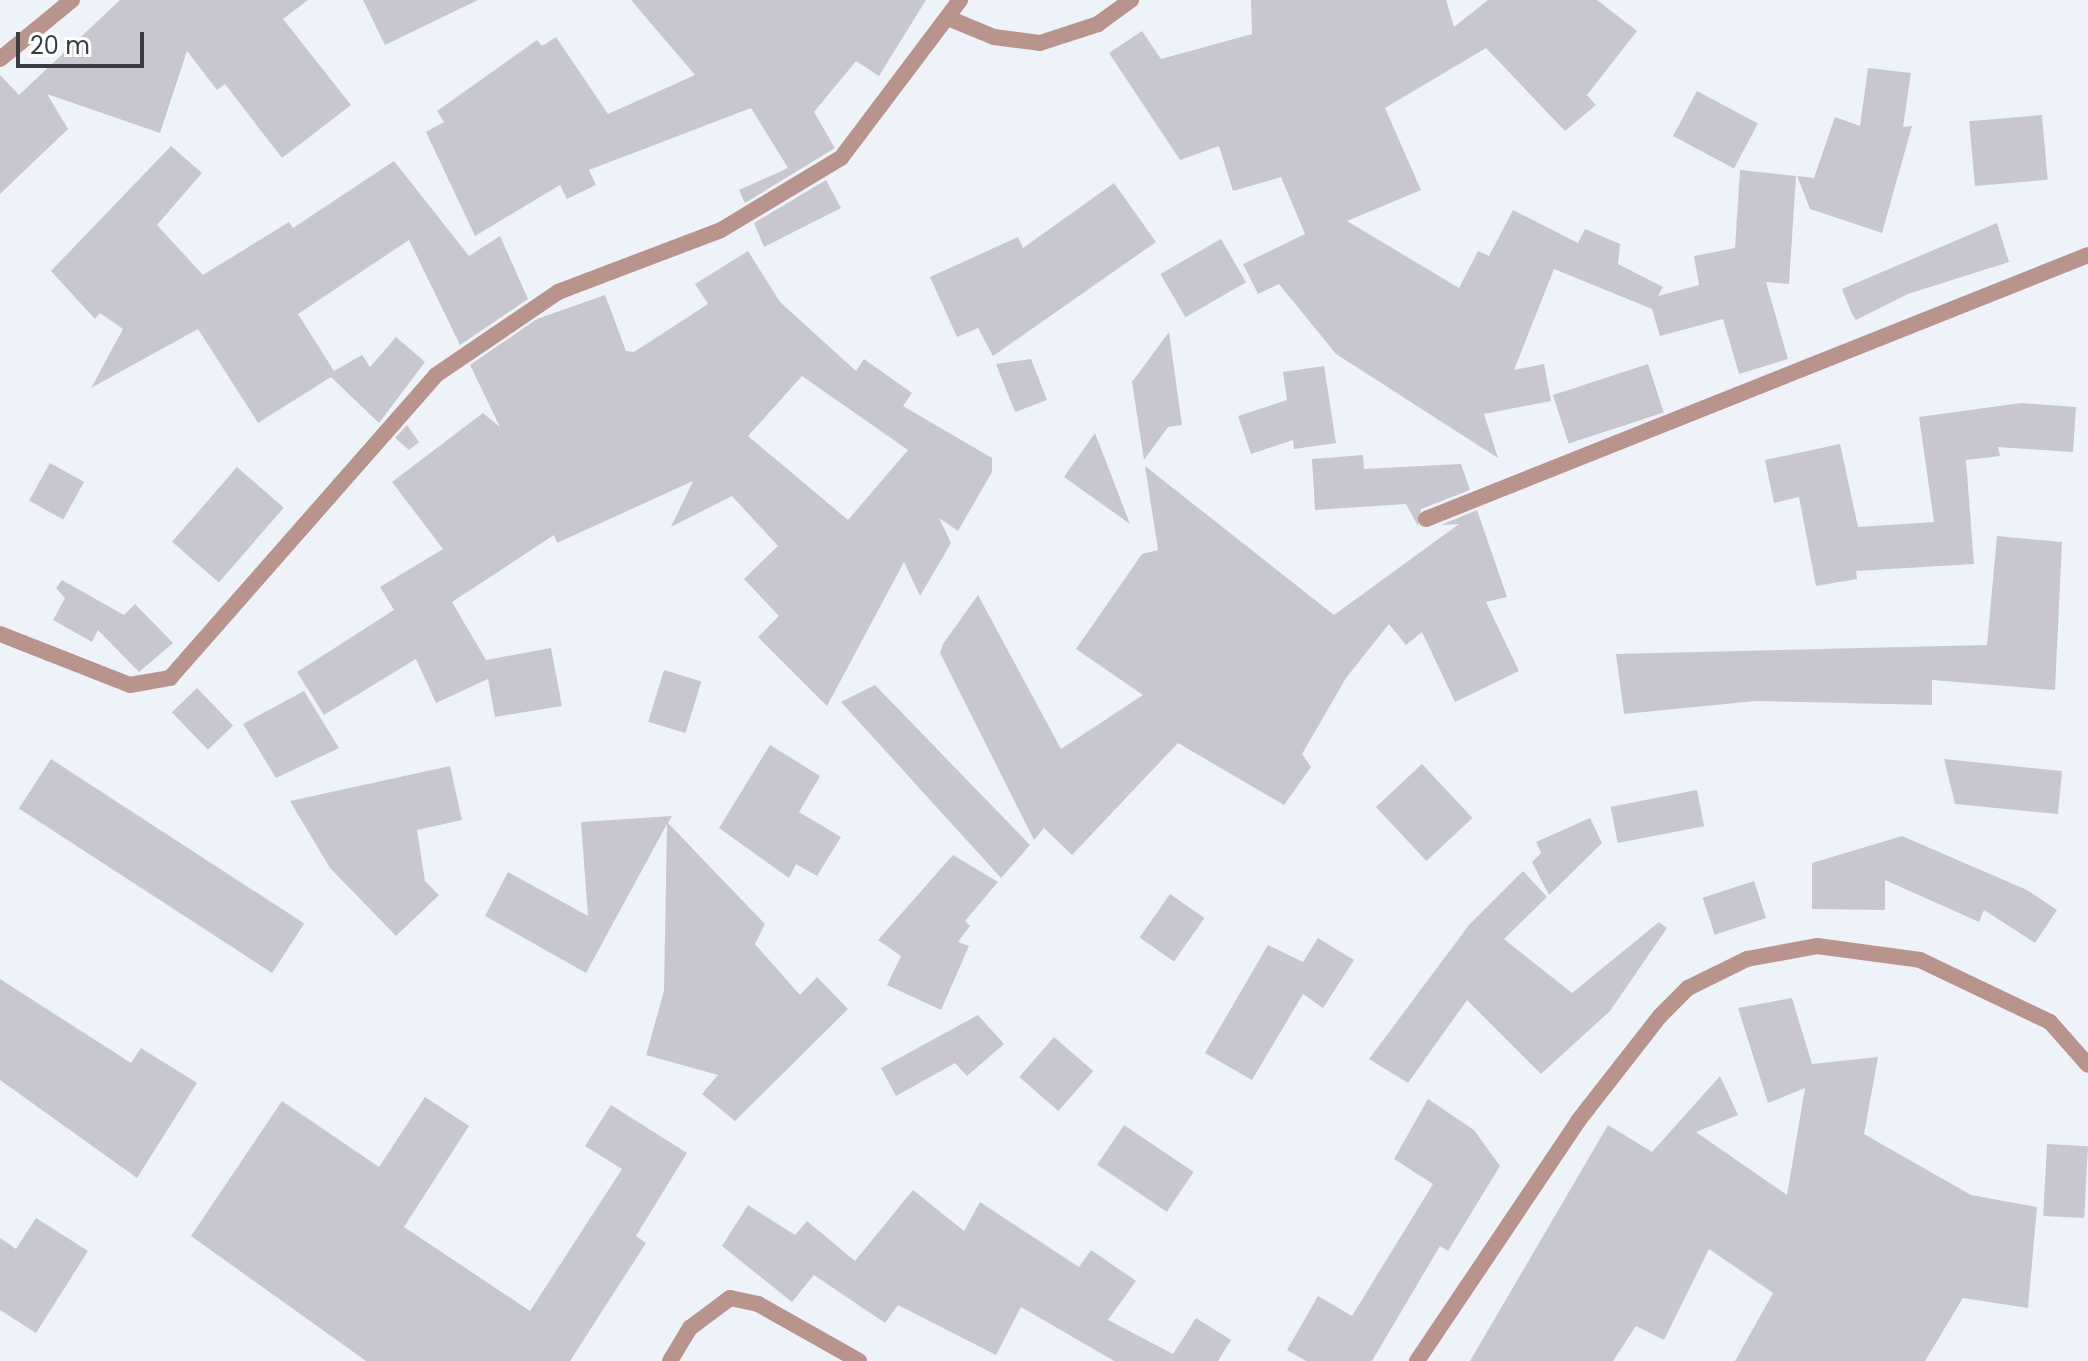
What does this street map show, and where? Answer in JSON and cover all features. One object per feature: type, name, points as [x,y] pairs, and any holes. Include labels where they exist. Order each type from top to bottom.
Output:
[{"type":"street","points":[[0,59],[72,0]]},
{"type":"street","points":[[0,634],[130,685],[170,678],[436,375],[558,292],[721,230],[841,158],[960,0]]},
{"type":"street","points":[[948,18],[994,37],[1040,43],[1098,24],[1131,0]]},
{"type":"street","points":[[1426,519],[2088,255]]},
{"type":"street","points":[[1417,1361],[1578,1121],[1660,1016],[1688,988],[1747,959],[1817,946],[1920,960],[2050,1022],[2088,1065]]},
{"type":"street","points":[[670,1361],[690,1328],[730,1298],[758,1304],[859,1361]]},
{"type":"building","points":[[120,0],[308,0],[283,19],[351,105],[282,158],[225,84],[217,90],[187,51],[160,133],[47,94],[68,129],[0,194],[0,75],[19,95]]},
{"type":"building","points":[[363,0],[478,0],[385,45]]},
{"type":"building","points":[[631,0],[926,0],[879,76],[856,61],[814,112],[835,148],[745,203],[739,190],[788,168],[751,108],[589,170],[596,185],[567,199],[560,185],[475,236],[426,132],[444,122],[437,111],[537,40],[542,46],[556,37],[608,114],[695,75]]},
{"type":"building","points":[[1251,0],[1446,0],[1454,27],[1488,0],[1597,0],[1637,31],[1587,95],[1596,105],[1565,131],[1486,48],[1385,108],[1421,190],[1347,221],[1459,288],[1478,251],[1489,256],[1513,210],[1578,243],[1585,229],[1620,244],[1618,264],[1663,287],[1658,296],[1699,285],[1694,256],[1735,248],[1740,170],[1796,176],[1789,284],[1766,282],[1788,359],[1739,374],[1723,319],[1660,336],[1652,309],[1554,269],[1514,370],[1544,364],[1551,401],[1484,414],[1498,458],[1336,354],[1279,284],[1258,294],[1243,264],[1305,234],[1281,177],[1233,191],[1219,146],[1180,160],[1109,53],[1142,31],[1161,59],[1252,34]]},
{"type":"building","points":[[1868,68],[1911,73],[1903,127],[1912,126],[1882,233],[1810,209],[1797,176],[1814,178],[1835,117],[1860,126]]},
{"type":"building","points":[[1697,91],[1758,123],[1734,168],[1673,136]]},
{"type":"building","points":[[2042,115],[2048,180],[1975,186],[1969,121]]},
{"type":"building","points":[[171,146],[202,173],[157,225],[203,275],[289,222],[293,228],[394,161],[469,256],[500,236],[528,299],[460,345],[409,240],[298,314],[334,371],[362,355],[370,367],[396,337],[425,362],[379,423],[331,377],[258,423],[198,329],[91,388],[123,329],[100,313],[95,319],[51,271]]},
{"type":"building","points":[[826,180],[841,208],[764,247],[754,223]]},
{"type":"building","points":[[1114,183],[1156,242],[993,356],[978,328],[957,337],[930,277],[1018,237],[1023,248]]},
{"type":"building","points":[[1997,223],[2009,262],[1908,294],[1856,320],[1842,289]]},
{"type":"building","points":[[1221,239],[1246,282],[1185,317],[1160,274]]},
{"type":"building","points":[[748,251],[780,302],[856,371],[864,359],[912,393],[903,406],[992,458],[992,472],[958,531],[939,518],[951,543],[920,596],[904,562],[827,706],[758,637],[779,616],[744,579],[778,546],[732,496],[671,527],[693,481],[557,543],[554,535],[452,602],[486,660],[551,648],[562,706],[495,717],[488,679],[436,703],[416,659],[324,715],[297,672],[394,610],[380,587],[443,549],[392,482],[483,413],[500,427],[470,365],[537,319],[605,295],[626,351],[634,352],[708,304],[695,284]],"holes":[[[802,376],[908,450],[848,520],[748,436]]]},
{"type":"building","points":[[1169,332],[1182,425],[1168,427],[1144,460],[1132,382]]},
{"type":"building","points":[[1031,359],[1047,400],[1015,412],[996,364]]},
{"type":"building","points":[[1648,364],[1664,413],[1569,443],[1553,395]]},
{"type":"building","points":[[1324,366],[1336,443],[1294,449],[1293,440],[1251,454],[1238,416],[1287,400],[1283,372]]},
{"type":"building","points":[[2021,403],[2076,407],[2073,452],[1998,447],[2000,456],[1966,460],[1974,564],[1856,571],[1857,579],[1816,586],[1799,497],[1774,503],[1765,460],[1840,444],[1858,527],[1934,522],[1919,417]]},
{"type":"building","points":[[407,425],[419,442],[409,450],[395,438]]},
{"type":"building","points":[[1095,433],[1130,524],[1064,477]]},
{"type":"building","points":[[1363,455],[1364,469],[1461,464],[1470,490],[1421,509],[1418,526],[1406,504],[1315,510],[1312,459]]},
{"type":"building","points":[[50,463],[84,482],[63,520],[29,501]]},
{"type":"building","points":[[1145,466],[1334,615],[1459,524],[1441,525],[1477,510],[1507,597],[1486,602],[1519,671],[1455,702],[1422,632],[1406,645],[1389,624],[1346,678],[1302,754],[1311,767],[1284,805],[1178,743],[1072,855],[1044,828],[1034,840],[940,653],[943,644],[978,595],[1061,749],[1143,695],[1076,649],[1142,554],[1158,550]]},
{"type":"building","points":[[237,467],[284,508],[219,582],[172,542]]},
{"type":"building","points":[[1997,536],[2062,542],[2055,690],[1932,680],[1932,705],[1756,701],[1624,714],[1616,654],[1987,645]]},
{"type":"building","points":[[62,580],[124,615],[135,604],[173,643],[139,672],[98,630],[92,642],[53,620],[65,598],[56,588]]},
{"type":"building","points":[[664,670],[701,681],[686,733],[648,722]]},
{"type":"building","points":[[875,685],[1030,845],[1001,878],[841,702]]},
{"type":"building","points":[[197,688],[233,725],[208,750],[172,712]]},
{"type":"building","points":[[304,691],[339,748],[276,778],[243,724]]},
{"type":"building","points":[[770,745],[820,776],[799,812],[841,837],[817,876],[796,864],[789,878],[719,828]]},
{"type":"building","points":[[51,759],[304,923],[272,973],[19,808]]},
{"type":"building","points":[[1944,759],[2062,771],[2058,814],[1955,804]]},
{"type":"building","points":[[1422,764],[1472,818],[1426,861],[1376,807]]},
{"type":"building","points":[[450,766],[462,820],[417,830],[425,881],[439,895],[396,936],[330,868],[290,801]]},
{"type":"building","points":[[1697,790],[1704,826],[1618,843],[1611,807]]},
{"type":"building","points":[[672,816],[668,823],[765,924],[755,944],[800,995],[817,977],[848,1009],[735,1121],[702,1094],[718,1075],[646,1055],[664,991],[667,824],[586,973],[485,916],[508,872],[588,916],[581,822]]},
{"type":"building","points":[[1590,818],[1602,843],[1549,895],[1532,862],[1541,853],[1536,842]]},
{"type":"building","points":[[1902,836],[2027,890],[2057,910],[2035,943],[1984,910],[1979,922],[1885,880],[1885,910],[1812,909],[1812,863]]},
{"type":"building","points":[[953,855],[998,882],[965,921],[970,926],[958,942],[969,946],[941,1010],[887,985],[901,956],[878,940]]},
{"type":"building","points":[[1523,871],[1547,897],[1504,939],[1572,993],[1659,922],[1667,928],[1610,1011],[1541,1074],[1467,1000],[1408,1083],[1369,1059],[1469,925]]},
{"type":"building","points":[[1754,881],[1766,918],[1715,935],[1703,898]]},
{"type":"building","points":[[1170,894],[1204,918],[1174,962],[1140,937]]},
{"type":"building","points":[[1318,938],[1354,960],[1323,1008],[1303,994],[1252,1080],[1205,1053],[1268,945],[1303,962]]},
{"type":"building","points":[[0,979],[131,1063],[141,1048],[197,1083],[137,1178],[0,1080]]},
{"type":"building","points":[[1792,998],[1812,1064],[1878,1057],[1864,1134],[1971,1195],[2037,1207],[2028,1308],[1963,1298],[1925,1361],[1735,1361],[1773,1293],[1709,1249],[1664,1340],[1636,1326],[1613,1361],[1470,1361],[1608,1125],[1652,1152],[1720,1076],[1738,1115],[1696,1132],[1787,1195],[1805,1088],[1768,1103],[1738,1008]]},
{"type":"building","points":[[978,1015],[1004,1044],[967,1076],[955,1063],[896,1096],[881,1068]]},
{"type":"building","points":[[1054,1037],[1093,1071],[1058,1111],[1019,1077]]},
{"type":"building","points":[[425,1097],[469,1126],[404,1227],[530,1311],[622,1169],[585,1146],[611,1105],[687,1153],[636,1236],[646,1243],[570,1361],[366,1361],[191,1236],[282,1101],[379,1167]]},
{"type":"building","points":[[1428,1099],[1474,1130],[1500,1166],[1448,1251],[1440,1246],[1372,1361],[1306,1361],[1287,1350],[1318,1296],[1352,1316],[1433,1184],[1394,1159]]},
{"type":"building","points":[[1124,1125],[1194,1172],[1167,1212],[1097,1165]]},
{"type":"building","points":[[2047,1144],[2088,1146],[2084,1218],[2043,1216]]},
{"type":"building","points":[[913,1190],[964,1231],[980,1202],[1079,1267],[1091,1250],[1136,1281],[1108,1320],[1173,1354],[1196,1318],[1231,1340],[1218,1361],[1114,1361],[1021,1307],[996,1355],[898,1305],[885,1323],[814,1275],[792,1302],[722,1246],[748,1205],[795,1235],[807,1221],[855,1261]]},
{"type":"building","points":[[36,1218],[88,1251],[36,1333],[0,1310],[0,1238],[16,1249]]}]
